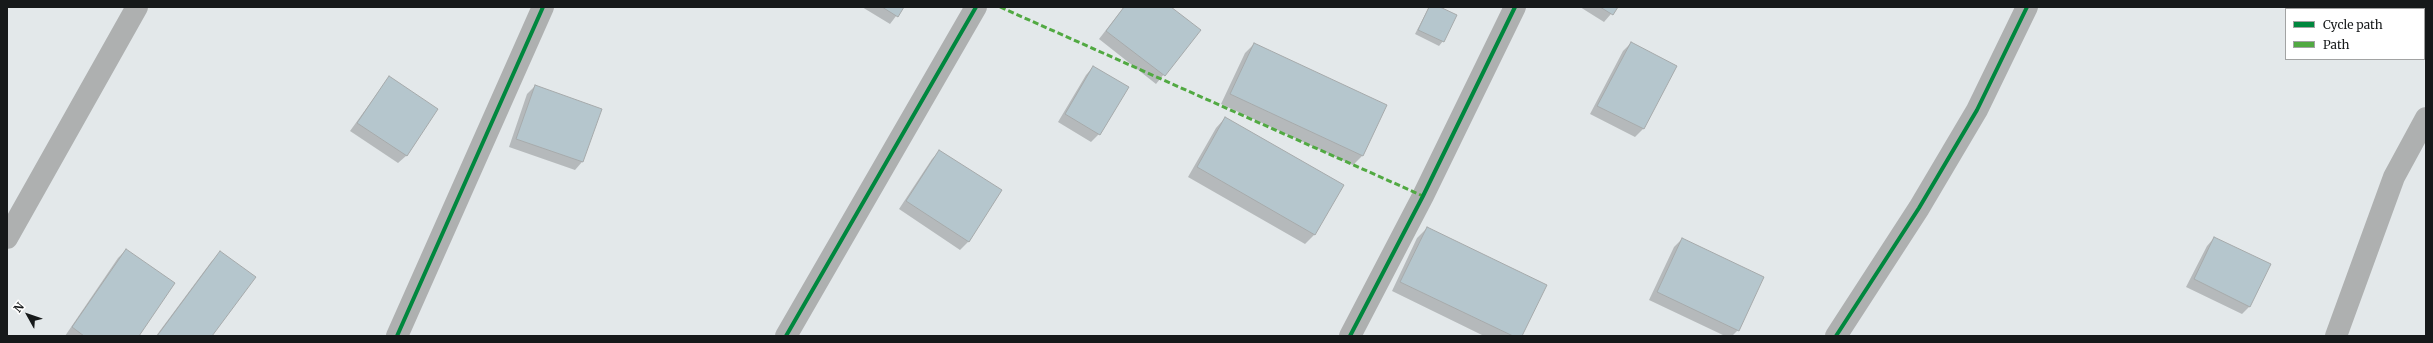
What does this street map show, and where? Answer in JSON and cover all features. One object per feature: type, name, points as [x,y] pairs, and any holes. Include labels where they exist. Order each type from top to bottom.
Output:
[{"type":"street","points":[[7,238],[137,7]]},
{"type":"street","points":[[397,336],[542,7]]},
{"type":"street","points":[[786,336],[976,7]]},
{"type":"street","points":[[1350,336],[1423,196],[1514,7]]},
{"type":"street","points":[[1836,336],[1919,208],[1977,110],[2027,7]]},
{"type":"street","points":[[2336,336],[2394,177],[2426,118]]},
{"type":"building","points":[[882,7],[904,7],[898,17]]},
{"type":"building","points":[[1124,7],[1171,7],[1201,30],[1165,76],[1106,31]]},
{"type":"building","points":[[1429,7],[1440,7],[1457,15],[1444,42],[1418,30]]},
{"type":"building","points":[[1600,7],[1618,7],[1613,15]]},
{"type":"building","points":[[1631,42],[1677,66],[1644,129],[1597,106]]},
{"type":"building","points":[[1254,43],[1387,105],[1363,156],[1230,94]]},
{"type":"building","points":[[1093,66],[1129,87],[1100,135],[1065,114]]},
{"type":"building","points":[[389,76],[438,109],[407,156],[357,123]]},
{"type":"building","points":[[535,85],[602,109],[583,162],[516,139]]},
{"type":"building","points":[[1225,117],[1344,185],[1315,235],[1197,167]]},
{"type":"building","points":[[939,150],[1002,190],[969,242],[906,201]]},
{"type":"building","points":[[1427,227],[1547,285],[1522,336],[1513,336],[1400,282]]},
{"type":"building","points":[[2214,237],[2271,264],[2250,307],[2194,279]]},
{"type":"building","points":[[1682,238],[1764,277],[1739,331],[1657,292]]},
{"type":"building","points":[[126,249],[175,283],[139,336],[84,336],[72,327]]},
{"type":"building","points":[[220,251],[256,277],[212,336],[157,336]]},
{"type":"marked path","points":[[1000,7],[1423,196]]},
{"type":"cycle path","points":[[397,336],[543,7]]},
{"type":"cycle path","points":[[786,336],[976,7]]},
{"type":"cycle path","points":[[1350,336],[1423,196],[1515,7]]},
{"type":"cycle path","points":[[1836,336],[1919,208],[1977,110],[2027,7]]}]
